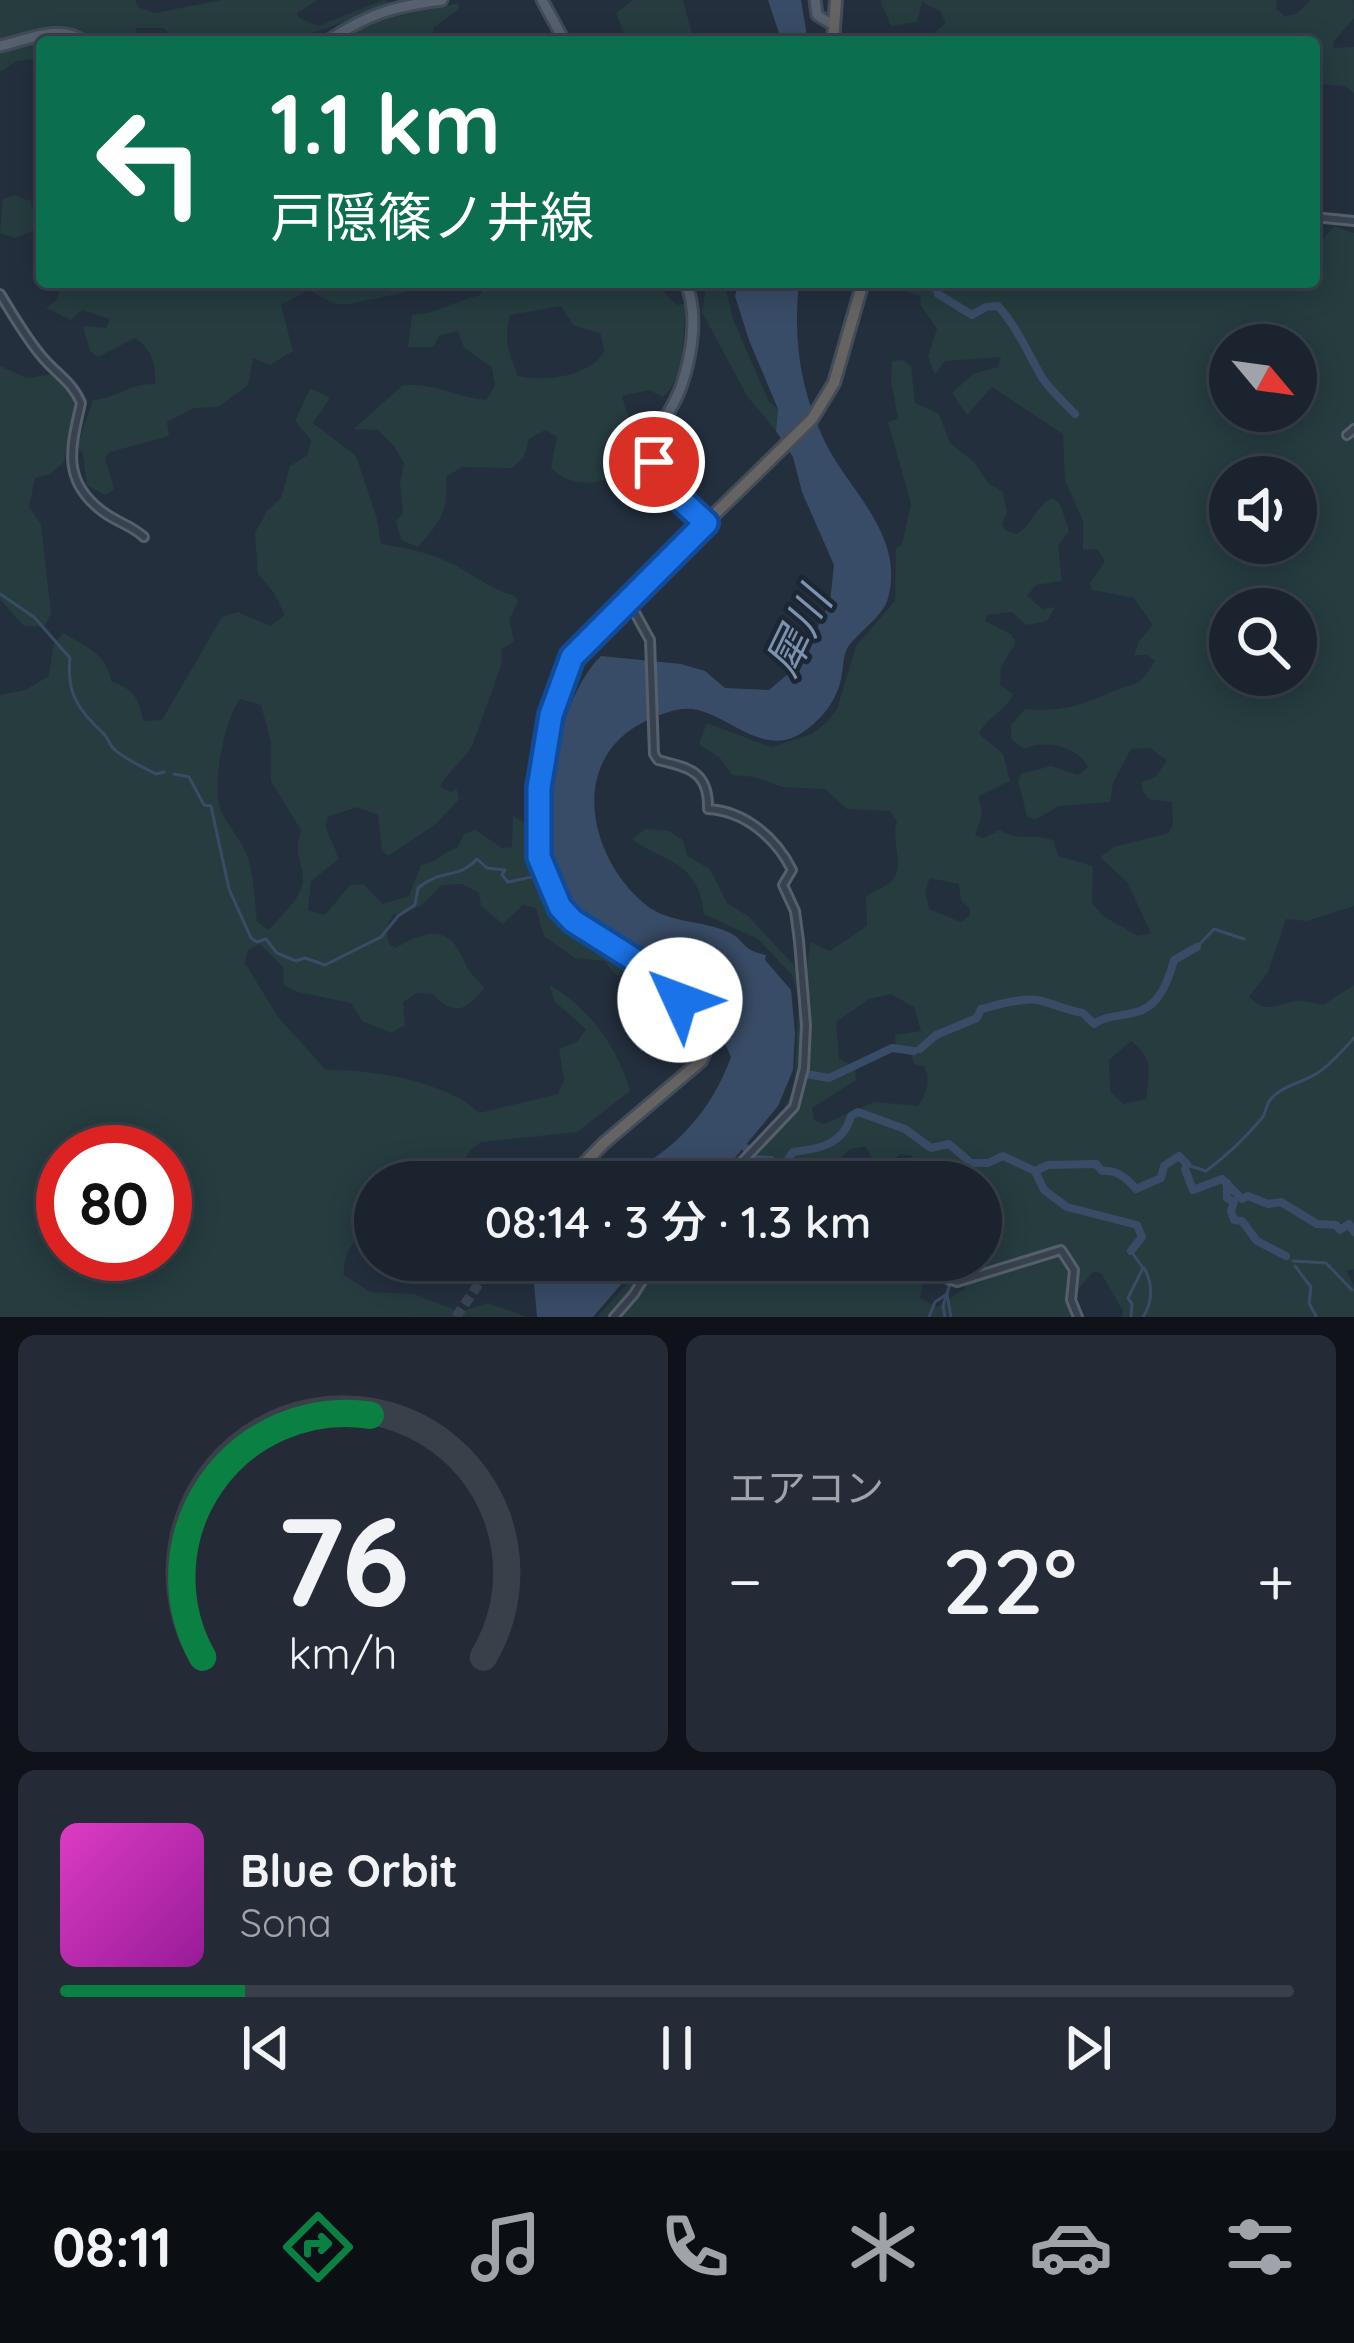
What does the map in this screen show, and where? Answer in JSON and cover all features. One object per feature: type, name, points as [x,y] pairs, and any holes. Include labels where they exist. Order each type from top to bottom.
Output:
[{"type":"highway","points":[[833,36],[836,0]]},
{"type":"highway","points":[[586,1161],[701,1061],[707,1047],[701,1028],[660,976],[566,915],[539,857],[540,763],[563,675],[581,645],[806,426],[826,397],[861,288]]},
{"type":"main road","points":[[332,36],[342,27],[404,4],[442,0]]},
{"type":"main road","points":[[542,0],[562,36]]},
{"type":"main road","points":[[814,0],[818,15],[833,25]]},
{"type":"main road","points":[[38,36],[77,36]]},
{"type":"main road","points":[[0,46],[36,37]]},
{"type":"main road","points":[[687,288],[694,304],[688,358],[682,387],[655,436],[653,470],[706,523]]},
{"type":"street","points":[[1320,218],[1354,221]]},
{"type":"street","points":[[0,294],[42,358],[69,381],[78,396],[81,404],[70,458],[73,474],[102,511],[144,537]]},
{"type":"street","points":[[628,600],[652,649],[654,754],[658,760],[684,764],[696,772],[706,784],[708,809],[726,810],[769,835],[792,870],[783,885],[795,911],[799,941],[806,1017],[804,1068],[794,1108],[743,1161]]},
{"type":"street","points":[[1002,1268],[1061,1250],[1074,1270],[1070,1300],[1078,1317]]},
{"type":"street","points":[[614,1317],[642,1281]]},
{"type":"green space","points":[[0,0],[135,0],[138,7],[155,13],[221,0],[318,0],[297,13],[318,26],[384,0],[391,3],[299,36],[173,36],[163,28],[136,28],[135,36],[36,36],[36,59],[17,61],[0,72]]},
{"type":"green space","points":[[633,0],[683,0],[692,36],[626,36],[616,13]]},
{"type":"green space","points":[[880,0],[1277,0],[1276,9],[1285,16],[1296,14],[1311,0],[1353,0],[1354,18],[1333,48],[1354,47],[1354,93],[1345,86],[1320,84],[1320,36],[931,36],[946,23],[940,11],[922,2],[917,22],[891,26]]},
{"type":"green space","points":[[459,3],[458,10],[434,27],[431,36],[344,36],[378,22]]},
{"type":"green space","points":[[14,195],[30,201],[36,216],[32,231],[15,238],[0,233],[3,199]]},
{"type":"green space","points":[[1334,226],[1354,233],[1354,906],[1307,921],[1286,919],[1268,972],[1249,997],[1268,1007],[1298,1001],[1323,1005],[1354,985],[1354,1269],[1346,1271],[1354,1286],[1354,1317],[1122,1317],[1101,1273],[1093,1272],[1079,1288],[1075,1317],[597,1317],[630,1281],[923,1281],[920,1298],[937,1307],[964,1289],[967,1281],[1002,1281],[1002,1161],[914,1161],[912,1156],[901,1154],[891,1161],[873,1161],[866,1146],[850,1149],[838,1161],[737,1161],[794,1090],[799,999],[792,975],[758,939],[704,914],[688,874],[632,839],[646,829],[669,831],[683,840],[687,856],[710,869],[727,903],[748,916],[806,978],[810,942],[830,951],[867,926],[866,897],[896,875],[897,822],[890,811],[847,809],[825,789],[782,787],[732,775],[720,758],[699,744],[707,723],[771,747],[812,734],[837,709],[856,646],[895,601],[896,548],[902,545],[911,504],[888,422],[898,419],[892,361],[903,360],[911,366],[915,403],[939,414],[950,443],[974,462],[989,484],[1003,492],[1005,530],[1016,534],[1022,530],[1053,498],[1060,504],[1069,531],[1058,546],[1062,581],[1036,585],[1027,596],[1043,609],[1055,607],[1047,621],[1026,625],[1012,612],[987,615],[985,621],[1011,634],[1016,642],[1001,667],[1000,685],[1013,694],[979,734],[1003,754],[1010,781],[979,796],[982,816],[975,835],[983,838],[1000,830],[1054,841],[1058,856],[1093,866],[1092,903],[1103,916],[1138,936],[1151,933],[1127,882],[1100,857],[1114,847],[1169,833],[1172,802],[1149,799],[1142,790],[1142,782],[1155,777],[1167,761],[1150,748],[1131,749],[1113,783],[1110,802],[1059,806],[1035,820],[1027,816],[1018,781],[1021,774],[1051,766],[1078,775],[1088,767],[1077,754],[1060,746],[1024,749],[1011,739],[1011,725],[1025,709],[1079,705],[1140,681],[1155,661],[1134,655],[1153,625],[1134,598],[1092,590],[1090,583],[1105,561],[1097,549],[1083,550],[1083,521],[1065,480],[1063,434],[992,387],[967,415],[952,393],[973,374],[998,367],[1001,357],[945,361],[935,375],[928,356],[937,329],[920,304],[921,296],[896,288],[1320,288],[1320,240]],"holes":[[[930,878],[959,884],[961,901],[970,915],[961,922],[929,909],[925,892]],[[891,994],[914,1007],[921,1031],[895,1035],[896,1046],[911,1053],[914,1064],[924,1066],[928,1076],[918,1106],[874,1102],[824,1124],[814,1120],[812,1108],[856,1080],[855,1067],[839,1059],[836,1022],[869,999]],[[1131,1041],[1147,1060],[1146,1099],[1123,1104],[1110,1091],[1109,1060]]]},
{"type":"green space","points":[[61,288],[421,288],[350,304],[335,304],[308,290],[281,305],[293,351],[270,365],[253,358],[248,385],[218,407],[194,408],[167,422],[169,436],[110,452],[105,458],[114,489],[105,495],[87,485],[83,454],[77,446],[93,400],[155,384],[154,364],[135,338],[98,357],[90,351],[83,326],[106,328],[110,319],[82,310],[71,320],[46,308],[57,300]]},
{"type":"green space","points":[[484,288],[660,288],[677,306],[686,303],[680,366],[671,388],[663,397],[649,390],[622,396],[633,434],[632,450],[616,473],[591,482],[563,477],[551,468],[557,437],[545,430],[529,439],[524,457],[512,468],[462,467],[446,477],[441,515],[418,547],[401,540],[396,521],[403,513],[404,463],[378,430],[354,429],[403,385],[486,400],[495,386],[492,367],[464,348],[458,331],[439,336],[433,347],[408,347],[412,315],[480,295]],"holes":[[[561,306],[573,325],[601,334],[604,352],[588,367],[541,378],[518,376],[507,339],[510,315]]]},
{"type":"green space","points":[[706,288],[725,288],[733,319],[769,402],[778,409],[776,431],[747,396],[702,312]]},
{"type":"green space","points":[[0,366],[27,378],[54,374],[73,396],[64,462],[50,474],[35,478],[29,507],[41,524],[51,614],[44,627],[24,626],[0,599]]},
{"type":"green space","points":[[310,388],[330,398],[313,423],[356,456],[381,544],[445,560],[518,601],[509,620],[514,641],[501,650],[502,663],[472,746],[440,787],[451,792],[457,789],[459,799],[436,824],[388,856],[382,850],[378,815],[357,807],[327,817],[326,828],[339,859],[311,881],[308,910],[325,915],[350,885],[363,884],[383,904],[409,896],[421,865],[457,848],[465,833],[476,830],[502,848],[512,847],[513,816],[530,825],[568,922],[644,970],[617,976],[604,961],[575,958],[544,936],[536,908],[523,905],[503,924],[481,906],[479,893],[462,884],[442,885],[421,906],[393,915],[386,928],[389,944],[395,948],[429,934],[453,943],[484,988],[460,1008],[447,1006],[433,994],[417,993],[403,1002],[405,1025],[391,1033],[362,1021],[351,1003],[284,985],[283,967],[260,944],[248,950],[245,963],[278,1017],[326,1070],[385,1075],[428,1085],[479,1113],[558,1094],[564,1080],[559,1049],[578,1041],[586,1029],[554,1001],[550,985],[578,1005],[600,1030],[630,1091],[577,1132],[481,1142],[464,1161],[354,1161],[354,1244],[344,1275],[370,1292],[414,1294],[460,1312],[488,1303],[527,1317],[0,1317],[0,695],[25,690],[49,676],[53,646],[63,633],[100,658],[111,681],[134,695],[143,721],[162,720],[222,617],[238,612],[270,626],[285,615],[258,574],[255,533],[281,498],[290,466],[308,455],[311,440],[295,421]],"holes":[[[240,699],[261,705],[271,742],[271,781],[301,830],[298,850],[303,879],[295,899],[269,930],[257,922],[248,857],[218,797],[225,735],[235,708]]]},
{"type":"water","points":[[768,0],[801,0],[807,36],[780,36]]},
{"type":"water","points":[[737,288],[799,288],[798,344],[810,403],[825,442],[882,534],[891,575],[881,611],[848,647],[838,690],[818,720],[803,732],[775,741],[707,713],[680,709],[640,724],[617,742],[602,764],[595,815],[601,841],[630,889],[668,917],[728,932],[766,955],[765,960],[791,990],[793,1070],[778,1106],[732,1161],[648,1161],[691,1126],[718,1087],[731,1057],[711,1017],[684,981],[650,954],[589,920],[569,900],[557,875],[551,844],[552,774],[571,705],[601,656],[681,664],[705,671],[725,688],[769,690],[789,673],[830,602],[834,565],[802,492],[793,457],[776,431],[778,409],[735,296]]},
{"type":"water","points":[[534,1281],[624,1281],[593,1317],[537,1317]]},
{"type":"waterway","points":[[936,288],[938,294],[972,315],[998,306],[1043,379],[1075,414]]},
{"type":"waterway","points":[[0,594],[34,617],[70,658],[76,700],[112,747],[156,774],[164,772]]},
{"type":"waterway","points":[[174,774],[189,777],[204,805],[211,806],[229,889],[251,938],[266,939],[277,953],[296,961],[305,958],[325,965],[381,937],[398,916],[415,905],[418,888],[463,870],[477,859],[487,868],[505,870],[502,875],[508,882],[541,875]]},
{"type":"waterway","points":[[1197,947],[1214,929],[1244,939]]},
{"type":"waterway","points":[[920,1049],[936,1035],[977,1018],[981,1009],[1016,1001],[1038,1000],[1083,1013],[1094,1024],[1142,1010],[1161,993],[1174,960],[1197,947]]},
{"type":"waterway","points":[[1187,1165],[1206,1171],[1256,1125],[1275,1095],[1319,1072],[1354,1038]]},
{"type":"waterway","points":[[806,1074],[829,1078],[892,1048],[914,1051]]},
{"type":"waterway","points":[[739,1140],[755,1159],[771,1160],[781,1169],[793,1152],[836,1139],[858,1112],[905,1129],[931,1148],[949,1144],[971,1163],[988,1163],[1003,1156],[1035,1171],[1048,1165],[1096,1164],[1102,1171],[1121,1175],[1136,1189],[1161,1178],[1164,1166],[1179,1156],[1187,1164],[1193,1190],[1222,1179],[1242,1199],[1281,1202],[1317,1224],[1336,1225],[1340,1230],[1349,1224],[1354,1232]]},
{"type":"waterway","points":[[1035,1171],[1044,1190],[1067,1207],[1137,1225],[1142,1237],[1131,1251]]},
{"type":"waterway","points":[[1227,1183],[1234,1220],[1242,1221],[1257,1241],[1286,1256]]},
{"type":"waterway","points":[[1131,1251],[1143,1268],[1128,1298],[1131,1317]]},
{"type":"waterway","points":[[1293,1261],[1326,1263],[1352,1290]]},
{"type":"waterway","points":[[1295,1266],[1311,1287],[1309,1303],[1316,1316]]},
{"type":"waterway","points":[[1143,1317],[1151,1292],[1144,1268]]},
{"type":"waterway","points":[[945,1317],[948,1281]]},
{"type":"waterway","points":[[929,1317],[935,1302],[947,1294],[951,1317]]},
{"type":"tunnel","points":[[456,1317],[481,1281]]},
{"type":"route","points":[[654,462],[658,479],[706,523],[599,626],[568,666],[540,763],[538,846],[542,867],[566,915],[654,971],[680,1000]]},
{"type":"water label","name":"犀川","points":[[798,632]]}]
